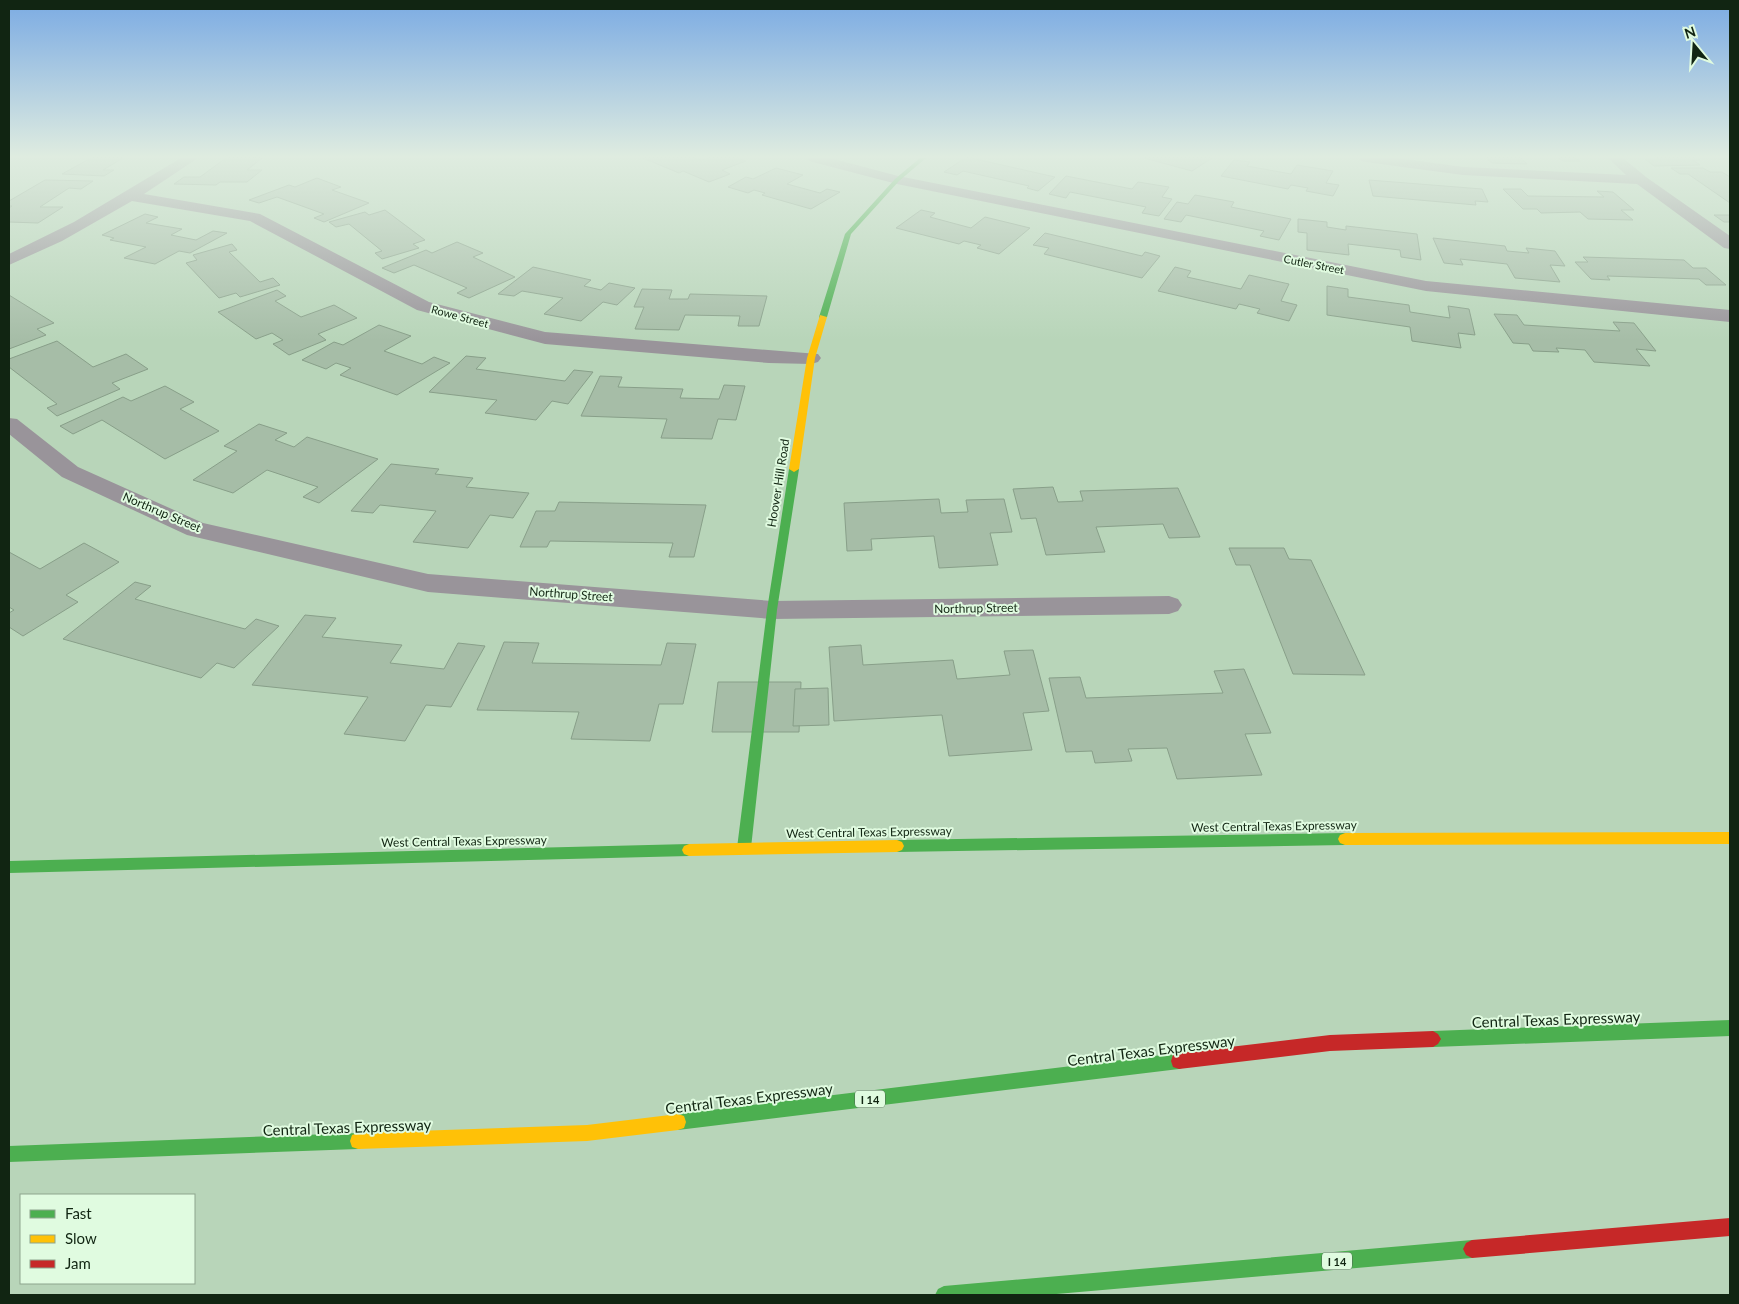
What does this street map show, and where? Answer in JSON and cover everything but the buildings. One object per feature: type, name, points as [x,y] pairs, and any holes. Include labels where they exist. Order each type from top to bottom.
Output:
[{"type":"main road","name":"Hoover Hill Road","points":[[744,848],[772,610],[812,358],[848,234],[862,219]]},
{"type":"main road","name":"West Central Texas Expressway","points":[[9,866],[744,848],[1473,837],[1730,838]]},
{"type":"main road","name":"Central Texas Expressway","points":[[9,1154],[587,1133],[1330,1043],[1730,1028]]},
{"type":"main road","name":"I 14","points":[[944,1295],[1730,1227]]},
{"type":"street","points":[[9,260],[30,251],[88,219]]},
{"type":"street","name":"Rowe Street","points":[[258,219],[423,306],[545,338],[769,358],[812,358]]},
{"type":"street","name":"Cutler Street","points":[[1091,219],[1426,286],[1730,316]]},
{"type":"street","points":[[1695,219],[1730,244]]},
{"type":"street","name":"Northrup Street","points":[[9,424],[70,472],[196,529],[428,583],[772,610],[1169,605]]},
{"type":"traffic: fast","points":[[823,317],[848,234],[862,219]]},
{"type":"traffic: fast","points":[[744,848],[772,610],[794,469]]},
{"type":"traffic: fast","points":[[897,846],[1345,839]]},
{"type":"traffic: fast","points":[[9,867],[689,850]]},
{"type":"traffic: fast","points":[[1433,1039],[1730,1028]]},
{"type":"traffic: fast","points":[[678,1122],[1179,1061]]},
{"type":"traffic: fast","points":[[9,1154],[358,1141]]},
{"type":"traffic: fast","points":[[944,1295],[1472,1249]]},
{"type":"traffic: slow","points":[[794,469],[811,358],[823,317]]},
{"type":"traffic: slow","points":[[1345,839],[1730,838]]},
{"type":"traffic: slow","points":[[689,850],[897,846]]},
{"type":"traffic: slow","points":[[358,1141],[587,1133],[678,1122]]},
{"type":"traffic: jam","points":[[1179,1061],[1330,1043],[1433,1039]]},
{"type":"traffic: jam","points":[[1472,1249],[1730,1227]]}]
